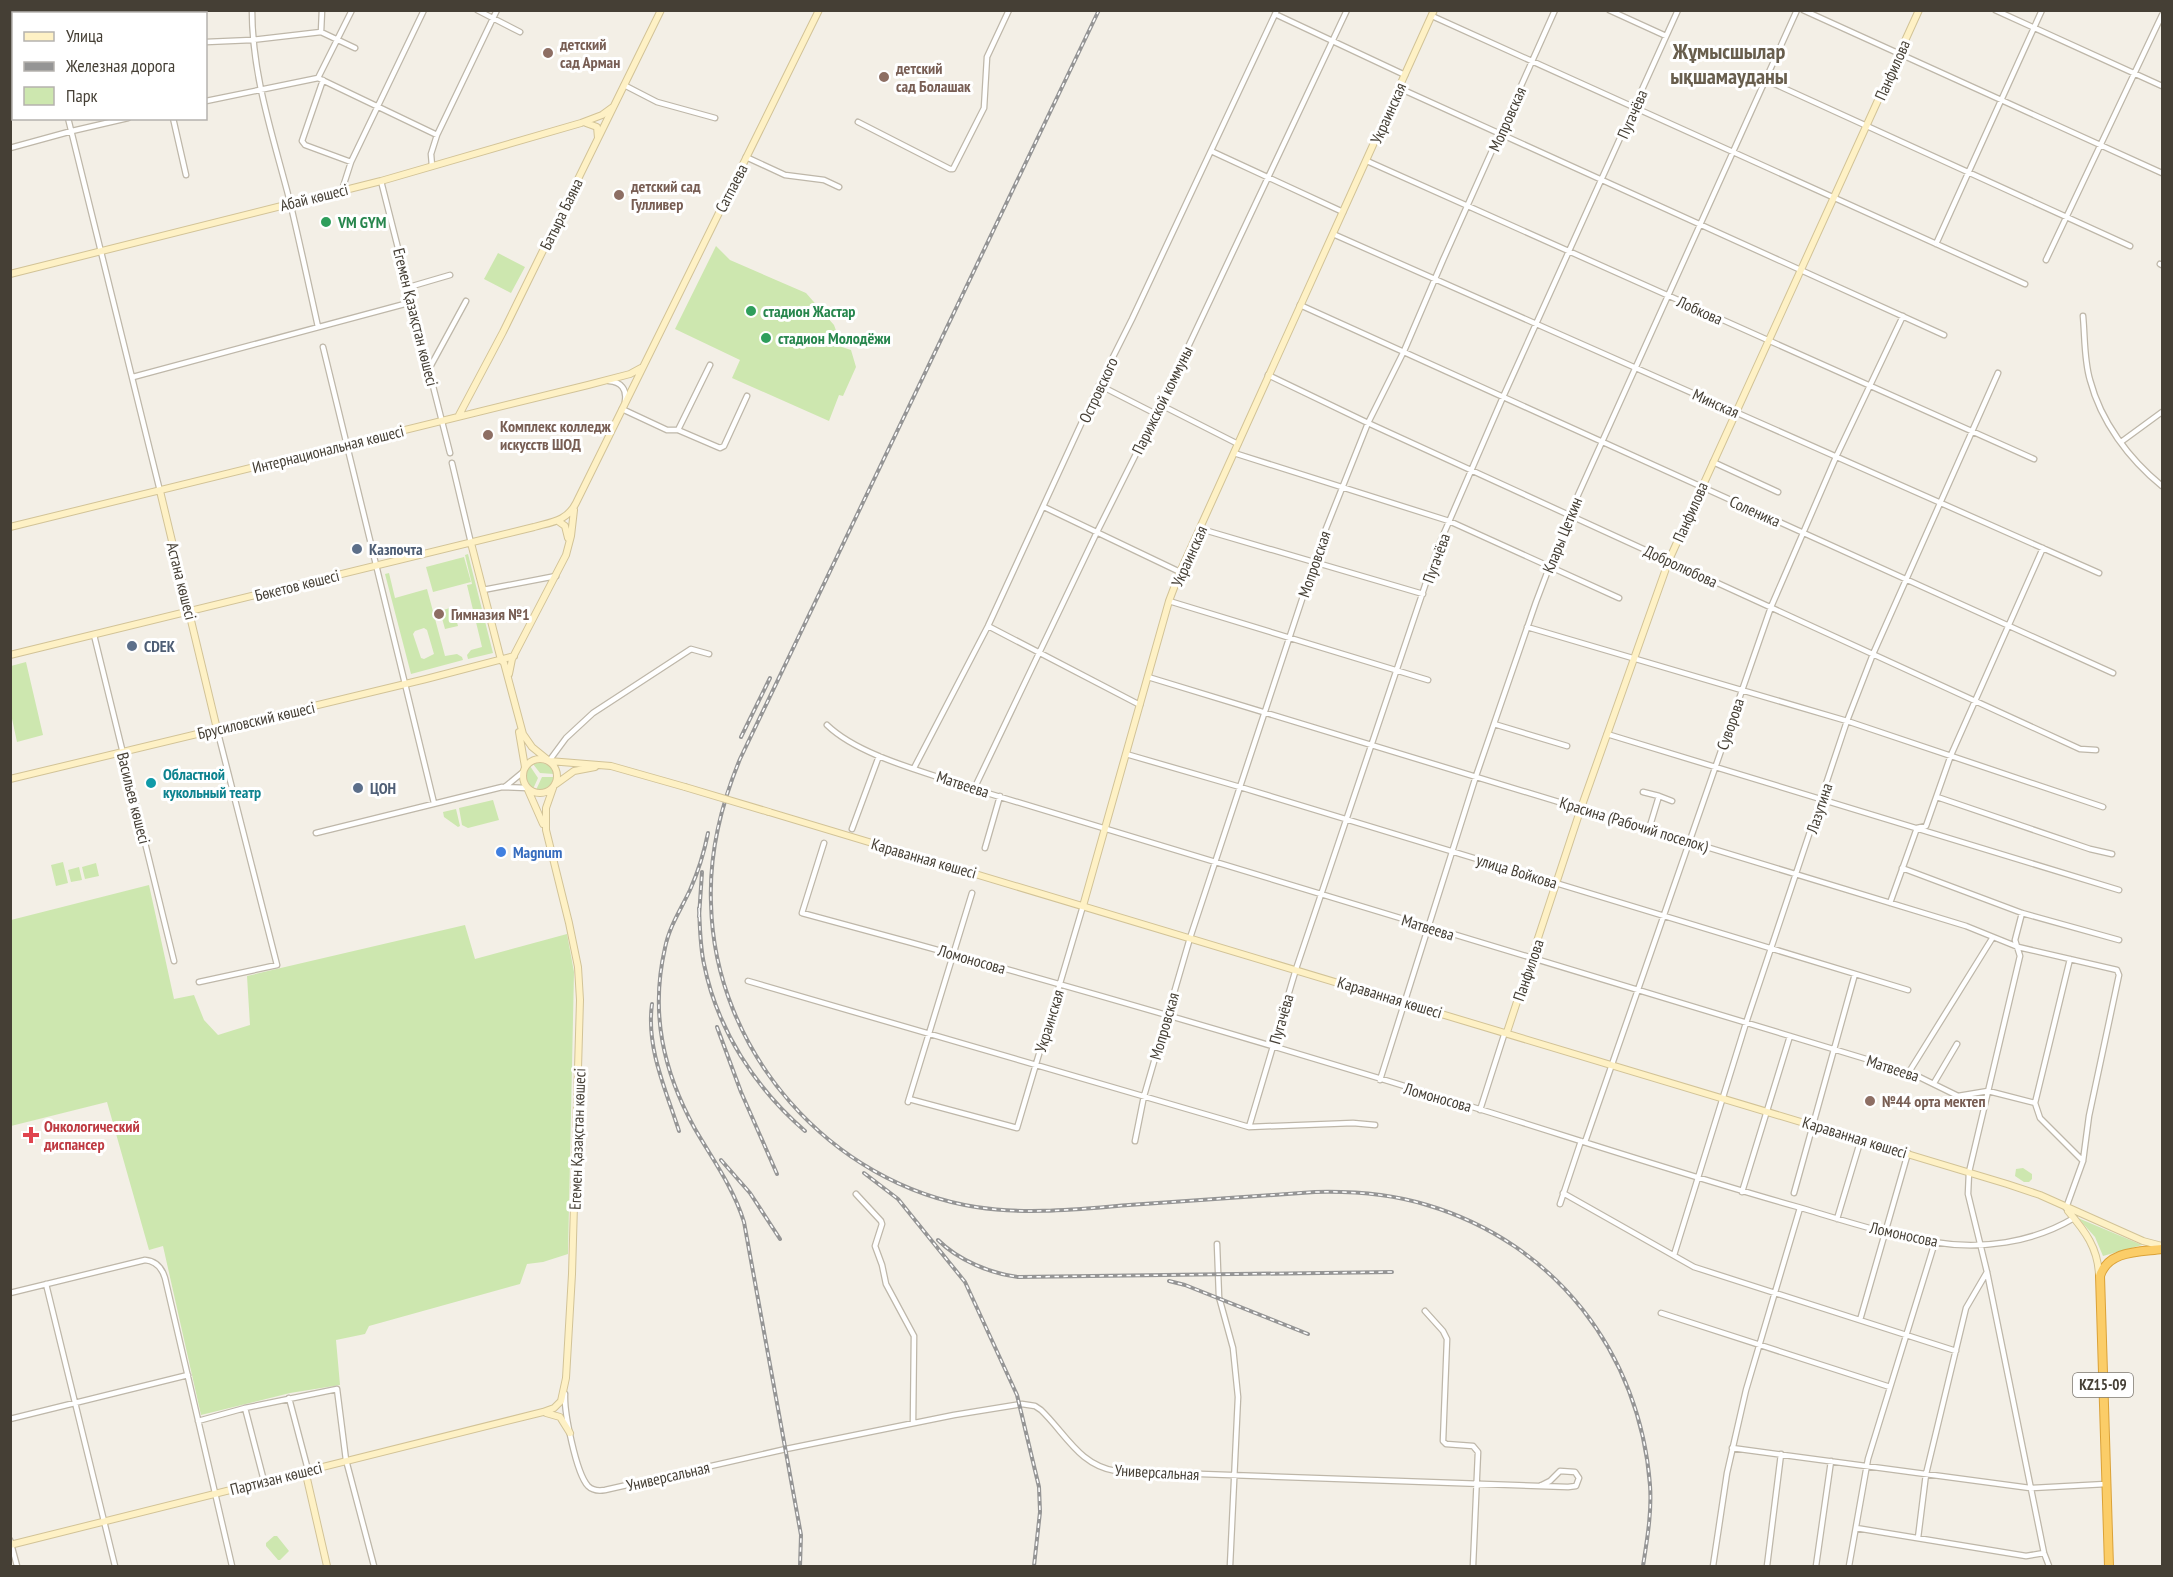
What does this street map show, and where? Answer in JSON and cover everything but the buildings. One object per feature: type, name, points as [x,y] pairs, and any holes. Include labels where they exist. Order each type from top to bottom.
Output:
[{"type":"highway","points":[[2100,1279],[2104,1266],[2115,1258],[2163,1247]]},
{"type":"highway","name":"KZ15-09","points":[[2100,1279],[2109,1566]]},
{"type":"main road","name":"Батыра Баяна","points":[[459,416],[661,10]]},
{"type":"main road","name":"Сатпаева","points":[[576,503],[819,10]]},
{"type":"main road","name":"Панфилова","points":[[1506,1032],[1581,808],[1669,560],[1919,10]]},
{"type":"main road","name":"Украинская","points":[[1083,906],[1169,601],[1180,572],[1433,13]]},
{"type":"main road","name":"Абай көшесі","points":[[10,274],[381,181],[581,123],[602,116],[613,107]]},
{"type":"main road","points":[[581,123],[591,123],[597,127],[597,141]]},
{"type":"main road","name":"Интернациональная көшесі","points":[[10,527],[630,374],[643,365]]},
{"type":"main road","points":[[469,399],[470,408],[480,411]]},
{"type":"main road","name":"Астана көшесі","points":[[160,491],[217,729]]},
{"type":"main road","points":[[569,544],[567,529],[558,521],[569,515],[576,503]]},
{"type":"main road","points":[[510,687],[509,672],[513,656],[556,576],[569,544],[576,503]]},
{"type":"main road","name":"Бөкетов көшесі","points":[[10,656],[558,521]]},
{"type":"main road","points":[[471,543],[521,740],[523,781],[546,830]]},
{"type":"main road","points":[[498,648],[504,654],[513,656]]},
{"type":"main road","name":"Брусиловский көшесі","points":[[10,779],[407,684],[513,656]]},
{"type":"main road","points":[[501,660],[504,662],[524,736],[557,772],[557,780],[553,787],[540,794],[527,788]]},
{"type":"main road","points":[[524,770],[533,760],[548,761]]},
{"type":"main road","name":"Караванная көшесі","points":[[548,761],[611,766],[686,787],[1404,1001],[2040,1195],[2143,1241],[2163,1247]]},
{"type":"main road","name":"Караванная көшесі","points":[[553,787],[576,770],[611,766]]},
{"type":"main road","name":"Егемен Қазақстан көшесі","points":[[553,787],[546,808],[546,830],[576,956],[580,1000],[572,1274],[565,1385]]},
{"type":"main road","points":[[2066,1208],[2096,1250],[2100,1279]]},
{"type":"main road","points":[[543,1412],[559,1404],[565,1385]]},
{"type":"main road","points":[[543,1412],[560,1417],[570,1433]]},
{"type":"main road","name":"Партизан көшесі","points":[[11,1543],[543,1412]]},
{"type":"main road","points":[[306,1470],[327,1566]]},
{"type":"street","points":[[252,10],[252,40],[260,89],[290,203],[318,327]]},
{"type":"street","points":[[321,32],[322,10]]},
{"type":"street","points":[[351,162],[305,145],[302,141],[320,79],[352,10]]},
{"type":"street","points":[[342,190],[351,162],[424,10]]},
{"type":"street","points":[[477,10],[520,32]]},
{"type":"street","points":[[432,166],[431,152],[437,135],[497,10]]},
{"type":"street","points":[[858,122],[953,169],[984,108],[987,57],[1009,10]]},
{"type":"street","name":"Парижской коммуны","points":[[974,789],[1097,532],[1161,405],[1347,10]]},
{"type":"street","name":"Мопровская","points":[[1135,1141],[1144,1096],[1190,938],[1341,487],[1556,10]]},
{"type":"street","points":[[1609,10],[1666,36]]},
{"type":"street","name":"Пугачёва","points":[[1250,1127],[1296,969],[1422,594],[1449,521],[1678,10]]},
{"type":"street","name":"Клары Цеткин","points":[[1380,1080],[1476,776],[1549,566],[1569,515],[1797,10]]},
{"type":"street","points":[[1803,10],[2163,173]]},
{"type":"street","points":[[1995,10],[2163,86]]},
{"type":"street","points":[[1936,244],[2042,10]]},
{"type":"street","points":[[1276,12],[1405,75]]},
{"type":"street","name":"Островского","points":[[914,768],[988,626],[1099,385],[1276,12]]},
{"type":"street","points":[[1433,13],[1533,62],[2025,284]]},
{"type":"street","points":[[2046,260],[2163,15]]},
{"type":"street","points":[[207,42],[252,40],[321,32],[356,48]]},
{"type":"street","points":[[207,101],[320,79],[437,135]]},
{"type":"street","points":[[1766,80],[2130,246]]},
{"type":"street","points":[[624,85],[657,102],[715,118]]},
{"type":"street","points":[[1399,88],[1944,335]]},
{"type":"street","name":"Астана көшесі","points":[[69,120],[160,491]]},
{"type":"street","points":[[10,148],[119,120]]},
{"type":"street","points":[[172,120],[186,175]]},
{"type":"street","points":[[1211,151],[1343,212]]},
{"type":"street","points":[[747,157],[785,175],[824,180],[840,187]]},
{"type":"street","name":"Лобкова","points":[[1366,161],[2034,459]]},
{"type":"street","name":"Егемен Қазақстан көшесі","points":[[381,181],[450,453]]},
{"type":"street","name":"Минская","points":[[1333,234],[2099,573]]},
{"type":"street","points":[[409,287],[450,275]]},
{"type":"street","points":[[429,369],[466,301]]},
{"type":"street","points":[[132,377],[412,302]]},
{"type":"street","name":"Соленика","points":[[1300,305],[2113,673]]},
{"type":"street","name":"Суворова","points":[[1560,1204],[1613,1064],[1771,607],[1836,457],[1903,316]]},
{"type":"street","points":[[2083,316],[2089,378],[2108,423],[2150,476],[2163,486]]},
{"type":"street","points":[[323,346],[407,684],[434,803]]},
{"type":"street","points":[[678,430],[710,365]]},
{"type":"street","name":"Лазутина","points":[[1674,1255],[1746,1023],[1773,949],[1847,722],[1873,654],[1998,373]]},
{"type":"street","name":"Добролюбова","points":[[1268,375],[2080,749],[2096,750]]},
{"type":"street","points":[[602,381],[614,381],[623,387],[626,397],[623,408],[668,430],[678,430],[716,448],[722,448],[747,396]]},
{"type":"street","points":[[1099,385],[1156,414]]},
{"type":"street","points":[[1161,405],[1238,444]]},
{"type":"street","points":[[2121,442],[2163,412]]},
{"type":"street","points":[[1234,453],[1449,521],[1619,598]]},
{"type":"street","points":[[1713,462],[1778,492]]},
{"type":"street","points":[[453,463],[471,543]]},
{"type":"street","points":[[1044,507],[1180,572]]},
{"type":"street","points":[[1201,529],[1422,594]]},
{"type":"street","points":[[1917,828],[1926,825],[1951,755],[2043,548]]},
{"type":"street","points":[[483,590],[556,576]]},
{"type":"street","points":[[1169,601],[1428,680]]},
{"type":"street","points":[[988,626],[1140,705]]},
{"type":"street","points":[[1527,627],[1847,722],[2103,807]]},
{"type":"street","name":"Васильев көшесі","points":[[94,635],[174,961]]},
{"type":"street","points":[[548,761],[566,738],[593,713],[691,649],[709,654]]},
{"type":"street","name":"Красина (Рабочий поселок)","points":[[1148,677],[1966,926],[2018,947],[2119,972],[2089,1116],[2083,1161]]},
{"type":"street","points":[[1494,724],[1568,746]]},
{"type":"street","name":"Матвеева","points":[[827,725],[844,739],[879,756],[974,789],[1909,1072],[1958,1096],[1988,1091],[2034,1103]]},
{"type":"street","name":"Астана көшесі","points":[[199,982],[277,965],[217,729]]},
{"type":"street","points":[[1607,734],[2119,890]]},
{"type":"street","name":"улица Войкова","points":[[1126,754],[1908,990]]},
{"type":"street","points":[[852,829],[879,756]]},
{"type":"street","points":[[507,786],[524,770]]},
{"type":"street","points":[[316,833],[507,786],[527,788]]},
{"type":"street","points":[[1643,792],[1672,801]]},
{"type":"street","points":[[985,848],[1000,796]]},
{"type":"street","points":[[1649,829],[1659,796]]},
{"type":"street","points":[[1937,797],[2090,849],[2112,854]]},
{"type":"street","points":[[1890,903],[1917,828]]},
{"type":"street","name":"Ломоносова","points":[[824,843],[802,913],[1060,984],[1480,1110],[1698,1179],[1886,1232],[1935,1242],[1980,1246],[2042,1234],[2074,1218]]},
{"type":"street","points":[[1902,868],[2022,913],[2119,940]]},
{"type":"street","points":[[929,1033],[972,893]]},
{"type":"street","name":"Украинская","points":[[929,1033],[908,1101],[1017,1128],[1083,906]]},
{"type":"street","points":[[2022,913],[2015,940],[2020,956],[1969,1172],[1967,1191],[1987,1272],[2030,1488],[2049,1566]]},
{"type":"street","points":[[1909,1072],[1993,937]]},
{"type":"street","points":[[2066,1208],[2083,1161],[2040,1118],[2034,1103],[2070,959]]},
{"type":"street","points":[[1794,1193],[1855,974]]},
{"type":"street","points":[[748,981],[1250,1127],[1353,1123],[1375,1125]]},
{"type":"street","name":"Панфилова","points":[[1480,1110],[1506,1032]]},
{"type":"street","points":[[1742,1192],[1790,1036]]},
{"type":"street","points":[[1934,1083],[1957,1044]]},
{"type":"street","points":[[1837,1218],[1861,1139]]},
{"type":"street","points":[[1860,1320],[1908,1154]]},
{"type":"street","points":[[1563,1193],[1694,1267],[1956,1351]]},
{"type":"street","points":[[856,1194],[881,1221],[875,1246],[887,1290],[914,1336],[913,1423]]},
{"type":"street","points":[[1713,1566],[1726,1473],[1732,1448],[1759,1345],[1800,1208]]},
{"type":"street","points":[[1849,1566],[1866,1466],[1935,1242]]},
{"type":"street","points":[[1217,1244],[1219,1298],[1233,1348],[1239,1397],[1230,1566]]},
{"type":"street","points":[[10,1293],[145,1260],[156,1263],[164,1274],[232,1566]]},
{"type":"street","points":[[1918,1538],[1926,1474],[1967,1305],[1987,1272]]},
{"type":"street","points":[[46,1284],[115,1566]]},
{"type":"street","points":[[1425,1311],[1447,1339],[1443,1441],[1446,1444],[1473,1446],[1477,1449],[1478,1484],[1473,1566]]},
{"type":"street","points":[[1661,1313],[1890,1387]]},
{"type":"street","points":[[10,1419],[188,1375]]},
{"type":"street","name":"Егемен Қазақстан көшесі","points":[[565,1385],[565,1405],[570,1433],[582,1476],[592,1489]]},
{"type":"street","points":[[198,1421],[245,1408],[337,1389],[346,1460],[374,1566]]},
{"type":"street","points":[[289,1398],[306,1470]]},
{"type":"street","name":"Универсальная","points":[[592,1489],[605,1490],[913,1423],[1028,1404],[1041,1410],[1086,1459],[1101,1468],[1116,1471],[1478,1484],[1540,1486],[1575,1487],[1579,1478],[1572,1472],[1560,1471],[1550,1481],[1540,1486]]},
{"type":"street","points":[[245,1408],[264,1481]]},
{"type":"street","points":[[1732,1448],[2030,1488],[2106,1484]]},
{"type":"street","points":[[1767,1566],[1781,1454]]},
{"type":"street","points":[[1816,1566],[1831,1461]]},
{"type":"street","points":[[1856,1528],[2026,1556],[2044,1553]]},
{"type":"street","points":[[11,1543],[17,1566]]},
{"type":"green space","name":"стадион Молодёжи","points":[[716,246],[730,260],[806,293],[834,325],[842,347],[851,350],[856,367],[843,396],[839,395],[829,421],[732,378],[740,360],[675,329]]},
{"type":"green space","points":[[498,253],[525,267],[511,293],[484,279]]},
{"type":"green space","points":[[468,554],[493,653],[468,659],[467,655],[471,650],[482,647],[467,585],[472,584],[465,555]]},
{"type":"green space","points":[[464,557],[471,582],[433,592],[426,567]]},
{"type":"green space","points":[[389,573],[395,598],[427,589],[445,656],[457,654],[463,660],[411,674],[385,574]],"holes":[[[424,628],[427,630],[434,654],[424,659],[421,658],[413,634]]]},
{"type":"green space","points":[[453,607],[458,626],[445,629],[440,611]]},
{"type":"green space","points":[[26,662],[43,735],[17,742],[11,714],[11,666]]},
{"type":"green space","points":[[540,762],[550,766],[554,774],[540,773],[533,764]]},
{"type":"green space","points":[[530,766],[538,778],[533,789],[526,779]]},
{"type":"green space","points":[[542,777],[554,777],[548,787],[536,790]]},
{"type":"green space","points":[[493,800],[499,820],[468,828],[462,825],[459,808]]},
{"type":"green space","points":[[456,809],[460,826],[458,827],[444,817],[443,812]]},
{"type":"green space","points":[[63,862],[68,883],[56,886],[51,865]]},
{"type":"green space","points":[[96,863],[99,876],[85,879],[82,867]]},
{"type":"green space","points":[[79,867],[82,880],[71,882],[68,870]]},
{"type":"green space","points":[[149,885],[174,999],[194,995],[204,1020],[218,1035],[250,1025],[247,976],[465,925],[475,959],[567,934],[574,972],[568,1254],[543,1262],[527,1264],[520,1284],[369,1326],[365,1334],[336,1340],[340,1385],[290,1393],[201,1415],[163,1246],[149,1250],[107,1102],[11,1126],[11,920]]},
{"type":"green space","points":[[2023,1168],[2032,1174],[2029,1182],[2024,1182],[2015,1176],[2016,1169]]},
{"type":"green space","points":[[2078,1218],[2142,1245],[2103,1256],[2095,1237]]},
{"type":"green space","points":[[277,1536],[289,1551],[280,1560],[266,1546],[266,1543]]},
{"type":"railway","points":[[1099,10],[733,776],[714,847],[711,884],[717,958],[733,1010],[758,1059],[790,1102],[829,1140],[874,1171],[923,1193],[976,1207],[1014,1211],[1072,1210],[1315,1192],[1371,1194],[1427,1205],[1473,1223],[1514,1246],[1551,1275],[1583,1310],[1609,1348],[1629,1391],[1643,1437],[1650,1485],[1650,1516],[1643,1566]]},
{"type":"railway","points":[[741,737],[770,678]]},
{"type":"railway","points":[[708,833],[696,876],[667,940],[661,972],[659,1019],[667,1063],[684,1107],[728,1185],[744,1222],[801,1535],[800,1566]]},
{"type":"railway","points":[[699,917],[702,872]]},
{"type":"railway","points":[[699,908],[704,964],[710,988],[728,1034],[754,1076],[770,1096],[805,1131]]},
{"type":"railway","points":[[652,1004],[654,1053],[679,1131]]},
{"type":"railway","points":[[717,1027],[741,1092],[777,1174]]},
{"type":"railway","points":[[721,1160],[750,1193],[780,1239]]},
{"type":"railway","points":[[864,1173],[898,1199],[965,1282],[1017,1395],[1039,1487],[1040,1512],[1034,1566]]},
{"type":"railway","points":[[938,1240],[965,1260],[997,1273],[1019,1277],[1392,1272]]},
{"type":"railway","points":[[1169,1281],[1185,1285],[1308,1334]]},
{"type":"place","name":"детский сад Арман","points":[[548,53]]},
{"type":"place","name":"детский сад Болашак","points":[[884,77]]},
{"type":"place","name":"детский сад Гулливер","points":[[619,195]]},
{"type":"place","name":"VM GYM","points":[[326,222]]},
{"type":"place","name":"стадион Жастар","points":[[751,311]]},
{"type":"place","name":"стадион Молодёжи","points":[[766,338]]},
{"type":"place","name":"Комплекс колледж искусств ШОД","points":[[488,435]]},
{"type":"place","name":"Казпочта","points":[[357,549]]},
{"type":"place","name":"Гимназия №1","points":[[439,614]]},
{"type":"place","name":"CDEK","points":[[132,646]]},
{"type":"place","name":"Областной кукольный театр","points":[[151,783]]},
{"type":"place","name":"ЦОН","points":[[358,788]]},
{"type":"place","name":"Magnum","points":[[501,852]]},
{"type":"place","name":"№44 орта мектеп","points":[[1870,1101]]},
{"type":"place","name":"Онкологический диспансер","points":[[31,1135]]},
{"type":"district","name":"Жұмысшылар ықшамауданы","points":[[1729,64]]}]
